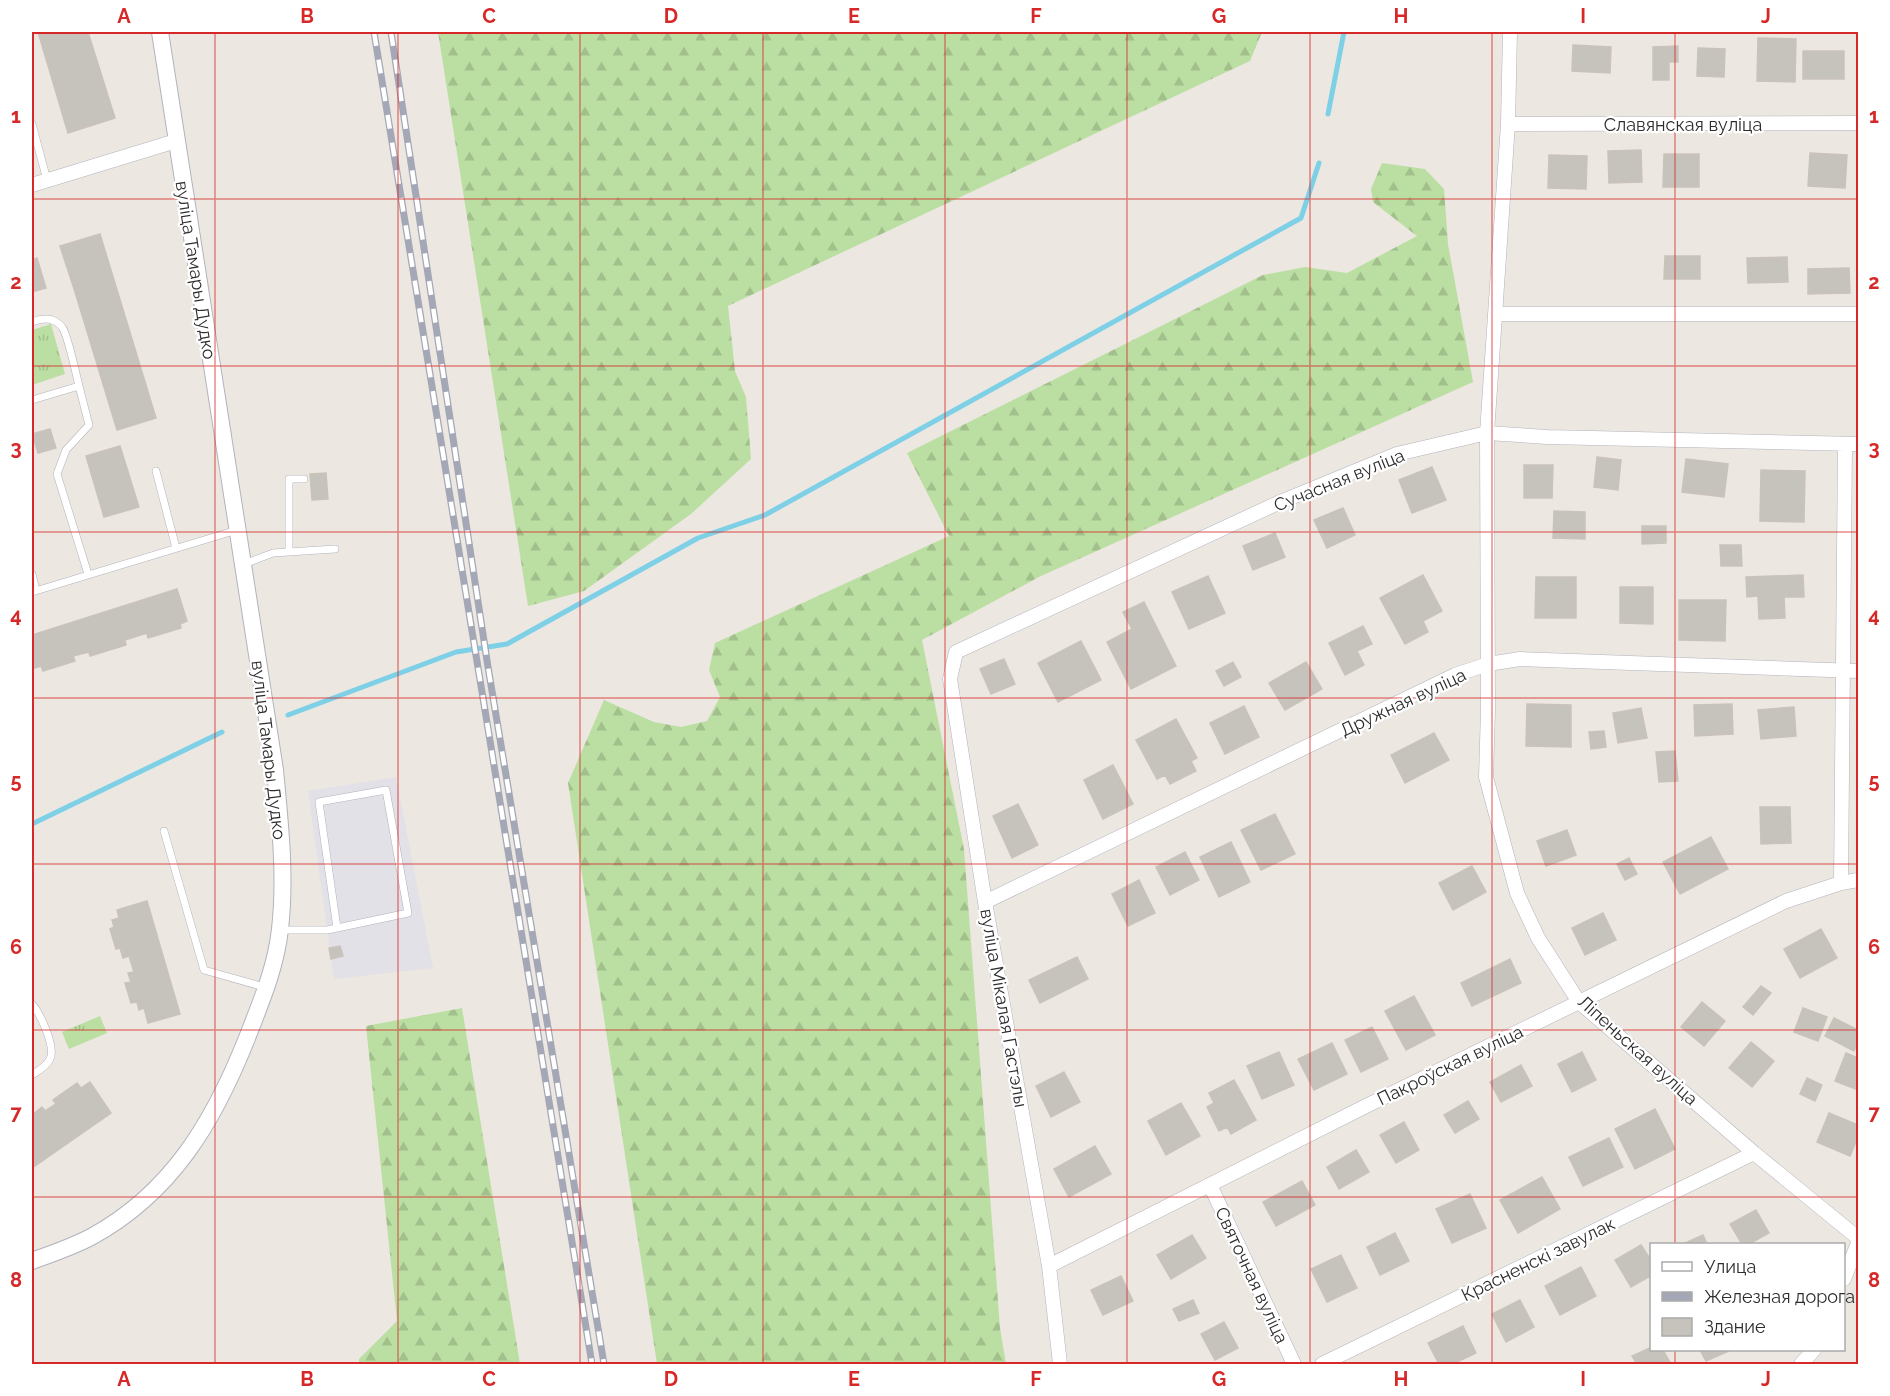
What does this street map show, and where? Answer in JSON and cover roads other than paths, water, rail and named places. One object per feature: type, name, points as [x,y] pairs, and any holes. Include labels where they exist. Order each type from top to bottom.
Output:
[{"type":"street","name":"вуліца Тамары Дудко","points":[[32,1261],[90,1238],[129,1213],[161,1185],[198,1138],[231,1078],[267,988],[280,930],[283,893],[282,851],[275,770],[160,32]]},
{"type":"street","name":"Ліпеньская вуліца","points":[[1510,32],[1508,124],[1487,433],[1486,777],[1517,893],[1538,938],[1579,1002],[1754,1153],[1858,1238]]},
{"type":"street","name":"Славянская вуліца","points":[[1508,124],[1858,123]]},
{"type":"street","points":[[32,185],[176,141]]},
{"type":"street","points":[[1496,314],[1858,314]]},
{"type":"street","name":"Сучасная вуліца","points":[[956,652],[1278,504],[1397,454],[1487,433],[1852,444]]},
{"type":"street","points":[[1841,883],[1844,671],[1852,444]]},
{"type":"street","name":"вуліца Мікалая Гастэлы","points":[[956,652],[950,679],[1049,1266],[1060,1365]]},
{"type":"street","name":"Дружная вуліца","points":[[986,902],[1455,675],[1488,664],[1520,659],[1858,671]]},
{"type":"street","name":"Пакроўская вуліца","points":[[1049,1266],[1368,1105],[1786,902],[1841,883],[1858,880]]},
{"type":"street","name":"Красненскі завулак","points":[[1322,1365],[1754,1153]]},
{"type":"street","name":"Святочная вуліца","points":[[1210,1185],[1294,1365]]},
{"type":"street","points":[[1845,1276],[1858,1243]]},
{"type":"street","points":[[1801,1365],[1813,1351]]},
{"type":"lane","points":[[32,124],[47,180]]},
{"type":"lane","points":[[32,322],[42,318],[53,320],[63,327],[89,425],[66,450],[57,474],[88,574]]},
{"type":"lane","points":[[32,400],[80,386]]},
{"type":"lane","points":[[156,471],[176,548]]},
{"type":"lane","points":[[289,552],[289,479],[304,479]]},
{"type":"lane","points":[[32,574],[34,591],[237,530]]},
{"type":"lane","points":[[243,564],[273,553],[335,549]]},
{"type":"lane","points":[[280,930],[327,930],[337,928],[408,913],[386,790],[319,802],[337,928]]},
{"type":"lane","points":[[164,831],[204,970],[267,988]]},
{"type":"lane","points":[[32,1004],[38,1011],[51,1046],[51,1058],[32,1075]]},
{"type":"waterway","points":[[1328,114],[1344,32]]},
{"type":"waterway","points":[[288,715],[456,652],[507,644],[698,538],[765,515],[1301,218],[1319,163]]},
{"type":"waterway","points":[[32,824],[222,732]]},
{"type":"railway","points":[[374,32],[592,1364]]},
{"type":"railway","points":[[391,32],[488,667],[604,1364]]}]
